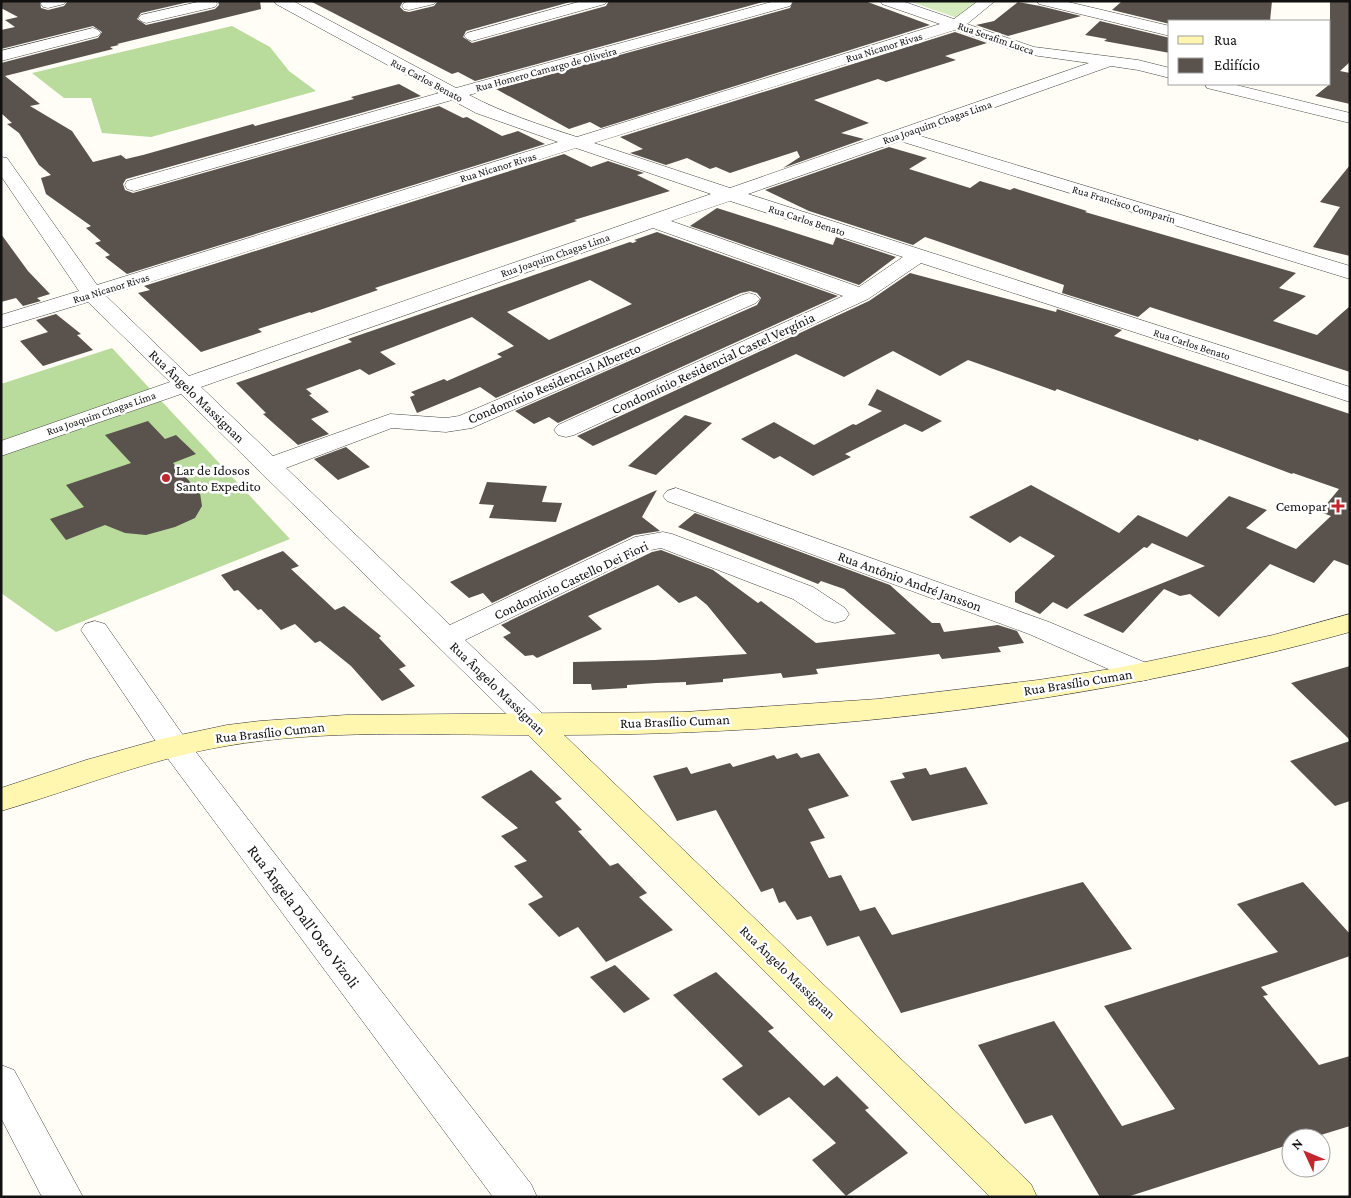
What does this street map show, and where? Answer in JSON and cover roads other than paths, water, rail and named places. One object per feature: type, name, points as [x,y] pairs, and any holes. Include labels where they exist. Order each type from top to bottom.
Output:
[{"type":"street","points":[[160,1],[176,11]]},
{"type":"street","name":"Rua Carlos Benato","points":[[281,1],[482,108],[576,143],[918,256],[1350,395]]},
{"type":"street","points":[[409,6],[429,1]]},
{"type":"street","name":"Rua Serafim Lucca","points":[[887,1],[1031,51],[1138,65],[1168,72]]},
{"type":"street","name":"Rua Nicanor Rivas","points":[[1,322],[957,24],[988,1]]},
{"type":"street","points":[[1044,1],[1168,31]]},
{"type":"street","points":[[472,36],[595,2]]},
{"type":"street","name":"Rua Homero Camargo de Oliveira","points":[[134,185],[454,94],[786,3]]},
{"type":"street","points":[[146,18],[210,4]]},
{"type":"street","points":[[1,56],[93,33]]},
{"type":"street","name":"Rua Joaquim Chagas Lima","points":[[1,449],[1108,62]]},
{"type":"street","points":[[1217,85],[1350,118]]},
{"type":"street","name":"Rua Francisco Comparin","points":[[899,135],[1350,273]]},
{"type":"street","name":"Rua Ângelo Massignan","points":[[1,162],[92,294],[1018,1197]]},
{"type":"street","points":[[652,221],[861,295]]},
{"type":"street","name":"Condomínio Residencial Castel Vergínia","points":[[566,430],[861,295],[918,256]]},
{"type":"street","name":"Condomínio Residencial Albereto","points":[[269,466],[390,421],[446,425],[464,423],[749,299]]},
{"type":"street","name":"Rua Antônio André Jansson","points":[[676,496],[1039,628],[1141,672]]},
{"type":"street","name":"Condomínio Castello Dei Fiori","points":[[446,638],[644,542],[663,540],[803,593],[835,614]]},
{"type":"street","name":"Rua Brasílio Cuman","points":[[1,800],[174,746],[223,736],[302,727],[718,721],[808,715],[1016,692],[1141,672],[1245,651],[1350,623]]},
{"type":"street","name":"Rua Ângela Dall'Osto Vizoli","points":[[95,630],[174,746],[518,1197]]},
{"type":"street","points":[[1,1081],[63,1197]]},
{"type":"place","name":"Lar de Idosos Santo Expedito","points":[[166,478]]},
{"type":"place","name":"Cemopar","points":[[1338,506]]}]
